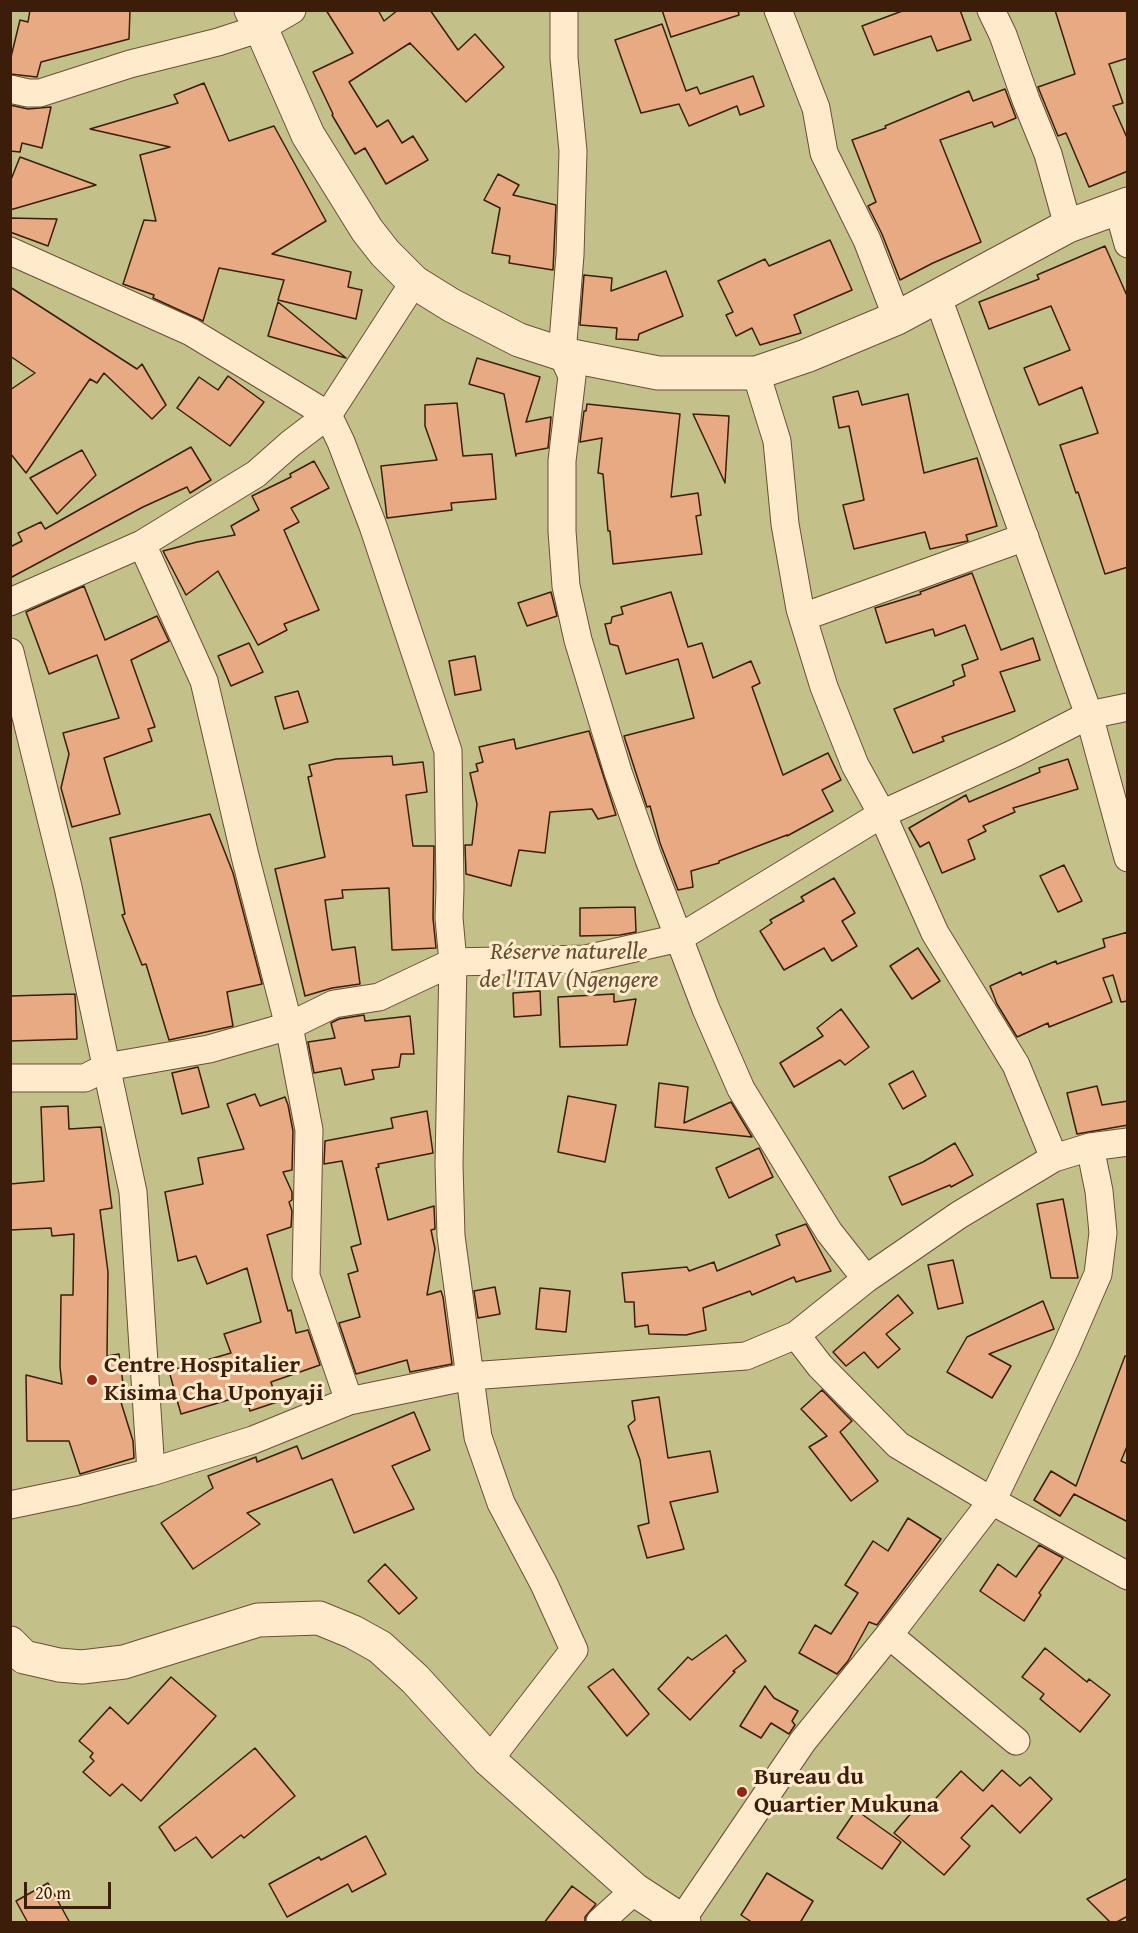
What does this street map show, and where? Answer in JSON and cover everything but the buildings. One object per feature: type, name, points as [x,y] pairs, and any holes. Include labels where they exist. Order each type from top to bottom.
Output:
[{"type":"street","points":[[10,89],[40,93],[130,64],[218,42],[256,19],[292,10]]},
{"type":"street","points":[[564,10],[564,58],[573,151],[570,255],[562,354],[572,376],[562,461],[562,531],[566,586],[578,640],[618,772],[648,857],[706,1009],[741,1089],[829,1232],[866,1279]]},
{"type":"street","points":[[778,10],[816,108],[824,153],[867,240],[897,318]]},
{"type":"street","points":[[991,10],[1003,35],[1048,154],[1068,226]]},
{"type":"street","points":[[256,19],[308,135],[367,230],[385,253],[414,282],[451,306],[519,340],[562,354],[658,373],[756,373],[806,356],[897,318],[1068,226],[1123,206],[1128,244]]},
{"type":"street","points":[[10,251],[191,332],[328,415],[341,442],[373,526],[448,751],[449,918],[453,962],[449,1164],[451,1236],[478,1437],[501,1503],[544,1584],[574,1650],[489,1760]]},
{"type":"street","points":[[10,602],[142,544],[256,474],[328,415],[414,282]]},
{"type":"street","points":[[937,295],[1089,715],[1128,858]]},
{"type":"street","points":[[756,373],[777,441],[785,524],[803,617],[824,687],[850,754],[882,814],[935,933],[1016,1065],[1054,1158]]},
{"type":"street","points":[[803,617],[1025,537]]},
{"type":"street","points":[[142,544],[204,681],[245,856],[289,1026],[309,1130],[306,1276],[349,1401]]},
{"type":"street","points":[[10,652],[68,887],[132,1192],[152,1472]]},
{"type":"street","points":[[10,1078],[85,1078],[106,1067],[209,1049],[289,1026],[334,1004],[379,997],[453,962],[586,959],[679,938],[882,814],[1015,753],[1089,715],[1128,707]]},
{"type":"street","points":[[10,1505],[152,1472],[253,1440],[349,1401],[470,1376],[746,1356],[796,1335],[866,1279],[959,1215],[1054,1158],[1090,1147],[1128,1142]]},
{"type":"street","points":[[10,1643],[24,1657],[59,1665],[82,1666],[124,1662],[188,1640],[258,1620],[319,1618],[353,1632],[380,1647],[415,1679],[489,1760],[634,1890],[683,1922],[803,1741],[992,1502],[1065,1350],[1098,1274],[1103,1233],[1099,1191],[1090,1147]]},
{"type":"street","points":[[796,1335],[828,1375],[898,1445],[992,1502],[1128,1576]]},
{"type":"street","points":[[889,1635],[1016,1741]]},
{"type":"street","points":[[600,1923],[634,1890]]},
{"type":"green space","name":"Réserve naturelle de l'ITAV (Ngengere","points":[[11,11],[1127,11],[1127,1922],[11,1922]]},
{"type":"place","name":"Centre Hospitalier Kisima Cha Uponyaji","points":[[92,1380]]},
{"type":"place","name":"Bureau du Quartier Mukuna","points":[[742,1792]]}]
